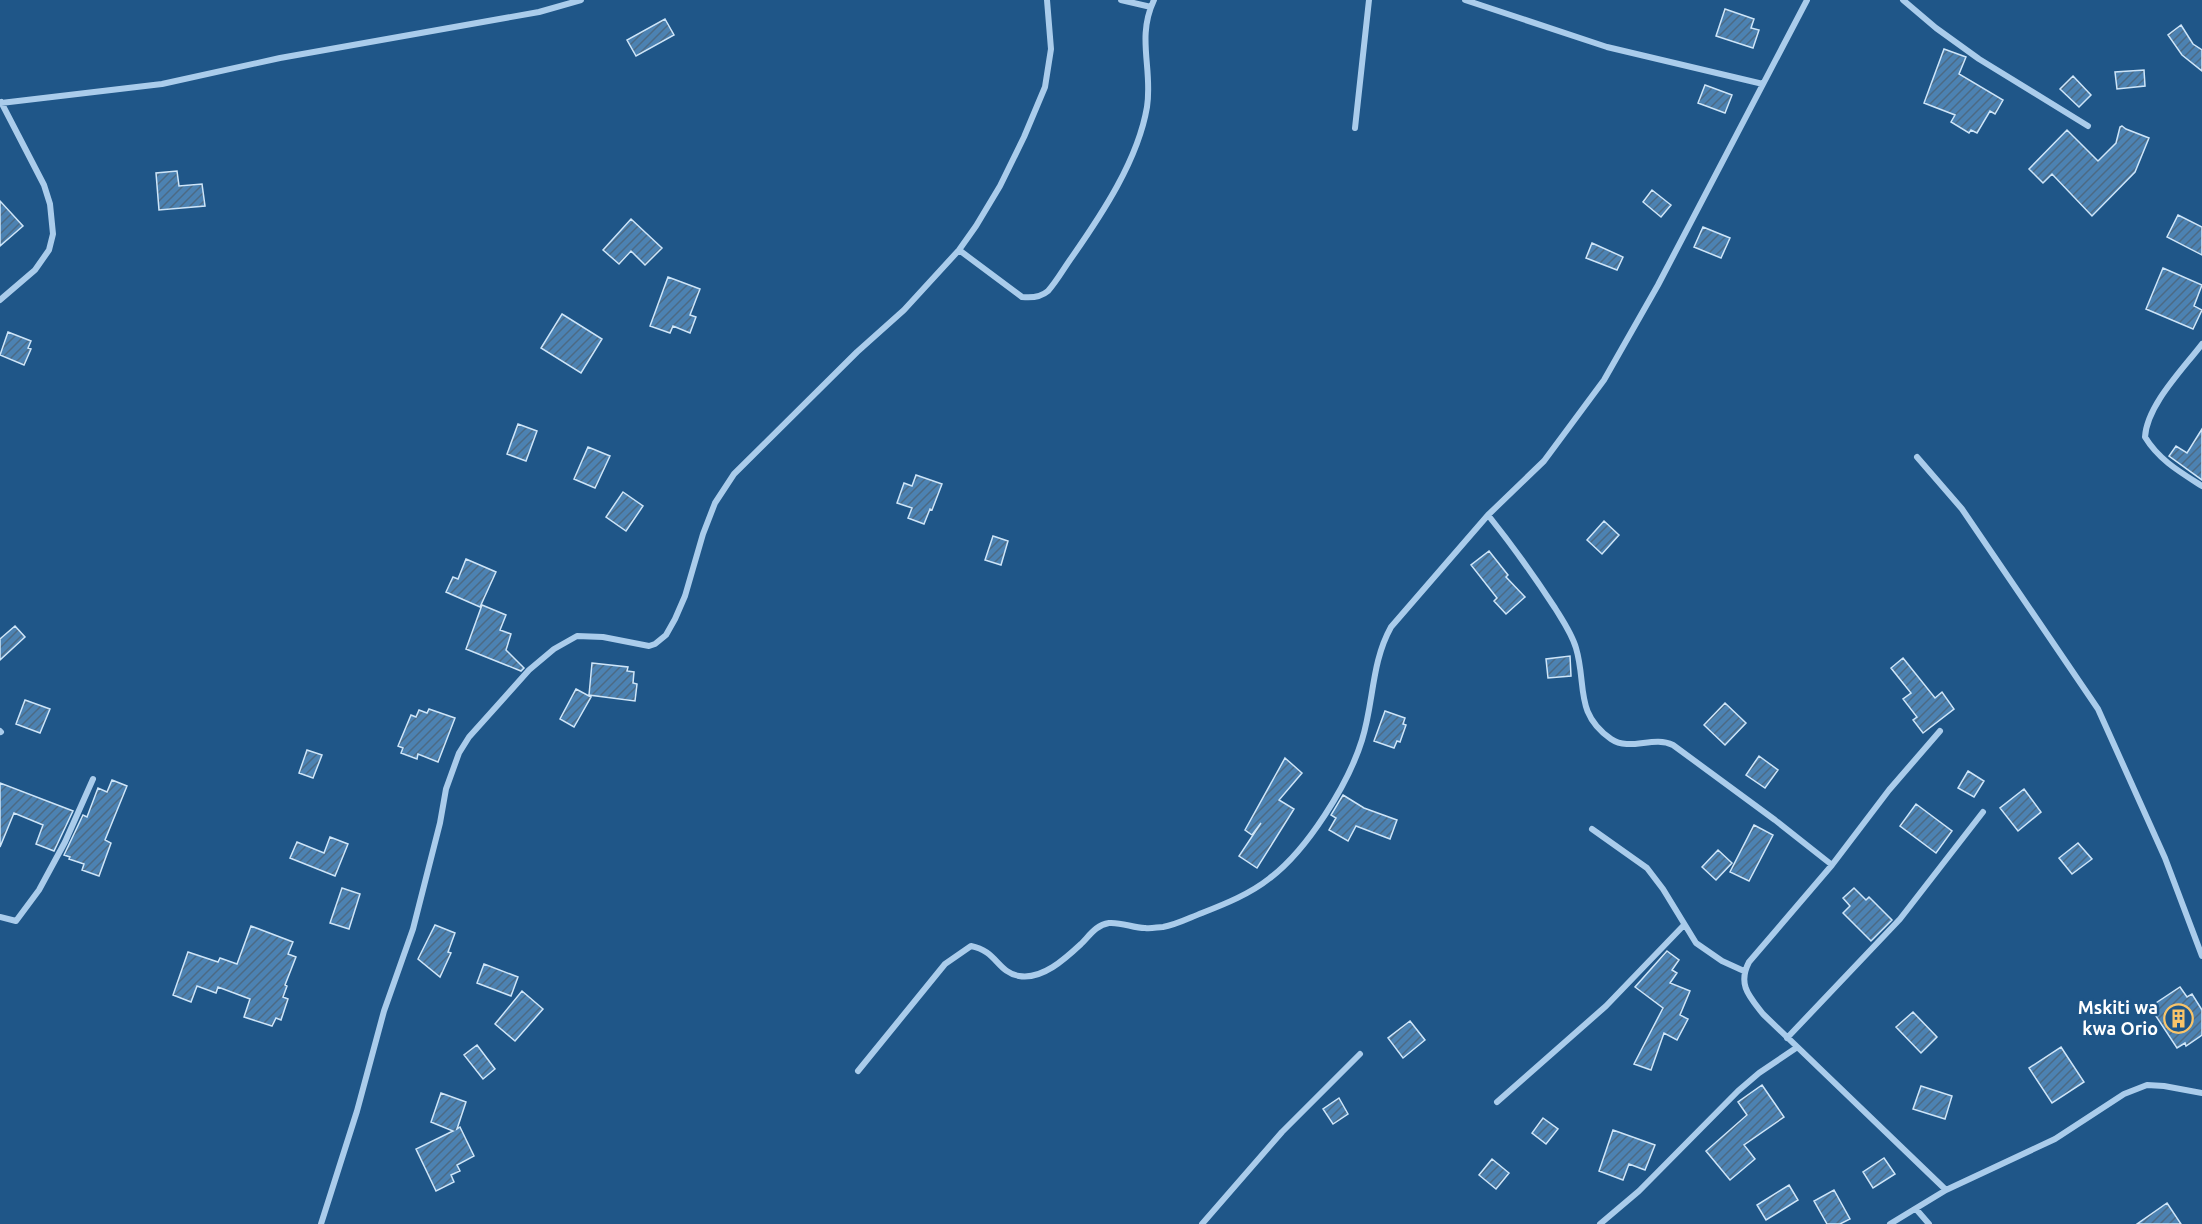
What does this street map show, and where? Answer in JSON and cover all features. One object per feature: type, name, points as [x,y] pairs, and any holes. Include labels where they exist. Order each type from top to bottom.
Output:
[{"type":"street","points":[[0,300],[35,270],[49,250],[53,234],[50,204],[44,185],[1,102],[162,84],[280,58],[539,12],[581,0]]},
{"type":"street","points":[[321,1224],[357,1111],[384,1011],[421,900],[452,770],[469,737],[529,670],[554,649],[577,636],[603,637],[649,646],[655,644],[666,634],[685,596],[703,534],[715,503],[734,474],[857,351],[904,310],[959,250],[1000,186],[1045,87],[1051,49],[1047,0]]},
{"type":"street","points":[[1121,0],[1151,7]]},
{"type":"street","points":[[959,250],[1022,297],[1033,298],[1046,292],[1097,222],[1124,171],[1140,132],[1147,108],[1149,83],[1144,40],[1154,0]]},
{"type":"street","points":[[1355,128],[1369,0]]},
{"type":"street","points":[[1465,0],[1607,47],[1763,84]]},
{"type":"street","points":[[858,1071],[945,964],[971,946],[990,953],[1008,973],[1032,978],[1066,957],[1082,944],[1095,928],[1109,923],[1145,928],[1166,926],[1248,892],[1269,879],[1294,858],[1323,818],[1343,783],[1361,743],[1370,711],[1381,645],[1390,627],[1488,514],[1544,461],[1604,380],[1658,285],[1807,0]]},
{"type":"street","points":[[1903,0],[1936,28],[1979,58],[2088,126]]},
{"type":"street","points":[[2202,344],[2149,417],[2145,437],[2154,451],[2176,470],[2202,486]]},
{"type":"street","points":[[1917,457],[1962,509],[2098,709],[2165,858],[2202,956]]},
{"type":"street","points":[[1488,514],[1520,555],[1569,630],[1582,673],[1584,707],[1600,730],[1613,740],[1622,743],[1634,744],[1657,740],[1673,745],[1775,820],[1832,866]]},
{"type":"street","points":[[1940,731],[1889,790],[1832,866],[1749,962],[1744,972],[1744,983],[1746,992],[1763,1014],[1796,1048],[1946,1190]]},
{"type":"street","points":[[0,917],[16,921],[30,903],[65,842],[93,780]]},
{"type":"street","points":[[1787,1038],[1900,919],[1983,812]]},
{"type":"street","points":[[1592,829],[1647,868],[1663,889],[1696,943],[1744,972]]},
{"type":"street","points":[[1497,1102],[1606,1006],[1684,925]]},
{"type":"street","points":[[1600,1224],[1639,1191],[1738,1091],[1759,1073],[1796,1048]]},
{"type":"street","points":[[1202,1224],[1282,1132],[1359,1054]]},
{"type":"street","points":[[1890,1224],[1946,1190],[2055,1138],[2124,1094],[2147,1085],[2202,1093]]},
{"type":"street","points":[[1916,1209],[1929,1224]]},
{"type":"building","points":[[1725,9],[1754,19],[1751,28],[1759,30],[1753,48],[1716,36]]},
{"type":"building","points":[[665,19],[674,35],[636,56],[627,40]]},
{"type":"building","points":[[2181,25],[2193,44],[2202,50],[2202,71],[2182,55],[2168,35]]},
{"type":"building","points":[[1944,49],[1966,57],[1959,74],[2003,100],[1995,114],[1990,111],[1977,133],[1971,130],[1969,133],[1951,122],[1955,115],[1924,103]]},
{"type":"building","points":[[2144,70],[2145,86],[2117,89],[2115,72]]},
{"type":"building","points":[[2073,76],[2091,95],[2079,107],[2060,89]]},
{"type":"building","points":[[1705,85],[1732,95],[1725,113],[1698,103]]},
{"type":"building","points":[[2122,126],[2149,138],[2135,172],[2092,216],[2052,174],[2043,183],[2029,169],[2067,130],[2098,161],[2116,143]]},
{"type":"building","points":[[177,171],[179,186],[202,184],[205,206],[159,210],[156,173]]},
{"type":"building","points":[[1652,190],[1671,205],[1661,217],[1643,202]]},
{"type":"building","points":[[0,201],[23,226],[0,246]]},
{"type":"building","points":[[2178,215],[2202,227],[2202,255],[2167,237]]},
{"type":"building","points":[[631,219],[662,248],[645,265],[631,251],[619,264],[603,250]]},
{"type":"building","points":[[1703,227],[1730,238],[1721,258],[1694,247]]},
{"type":"building","points":[[1592,243],[1623,257],[1617,270],[1586,258]]},
{"type":"building","points":[[2163,268],[2202,285],[2194,306],[2202,310],[2193,329],[2146,309]]},
{"type":"building","points":[[668,277],[700,289],[690,315],[696,317],[690,333],[673,326],[670,333],[650,326]]},
{"type":"building","points":[[562,314],[602,339],[581,373],[541,348]]},
{"type":"building","points":[[8,332],[31,341],[28,348],[31,349],[24,365],[0,355]]},
{"type":"building","points":[[518,424],[537,431],[526,461],[507,454]]},
{"type":"building","points":[[2202,429],[2202,480],[2169,456],[2176,446],[2187,453]]},
{"type":"building","points":[[588,447],[610,456],[595,488],[574,479]]},
{"type":"building","points":[[916,475],[942,484],[924,524],[908,518],[912,508],[897,503],[904,483],[912,486]]},
{"type":"building","points":[[623,492],[643,506],[626,531],[606,517]]},
{"type":"building","points":[[1604,521],[1619,535],[1602,554],[1587,540]]},
{"type":"building","points":[[993,536],[1008,541],[1001,565],[985,560]]},
{"type":"building","points":[[1489,551],[1508,575],[1506,577],[1525,597],[1506,614],[1494,601],[1497,598],[1471,565]]},
{"type":"building","points":[[466,559],[496,572],[480,607],[446,592],[453,577],[458,579]]},
{"type":"building","points":[[482,605],[506,615],[500,630],[511,634],[506,650],[524,668],[521,671],[466,649]]},
{"type":"building","points":[[15,626],[25,637],[0,660],[0,639]]},
{"type":"building","points":[[1570,656],[1571,676],[1548,678],[1546,659]]},
{"type":"building","points":[[1903,658],[1935,698],[1942,692],[1954,709],[1923,733],[1913,720],[1917,717],[1903,699],[1911,693],[1891,668]]},
{"type":"building","points":[[592,663],[628,667],[627,671],[634,672],[633,683],[637,684],[635,701],[589,695]]},
{"type":"building","points":[[576,689],[591,697],[574,727],[560,719]]},
{"type":"building","points":[[25,700],[50,709],[40,733],[16,724]]},
{"type":"building","points":[[1725,703],[1746,723],[1725,745],[1704,725]]},
{"type":"building","points":[[429,709],[455,718],[438,762],[418,754],[417,759],[401,753],[403,748],[398,746],[411,715],[416,717],[419,710],[427,713]]},
{"type":"building","points":[[1385,711],[1405,718],[1403,724],[1406,725],[1400,742],[1397,741],[1394,748],[1374,741]]},
{"type":"building","points":[[307,750],[322,755],[313,778],[299,773]]},
{"type":"building","points":[[1759,756],[1778,770],[1765,788],[1746,775]]},
{"type":"building","points":[[1285,758],[1302,773],[1279,800],[1294,809],[1257,868],[1239,856],[1261,823],[1252,835],[1245,830]]},
{"type":"building","points":[[1968,771],[1984,781],[1974,797],[1958,788]]},
{"type":"building","points":[[112,780],[127,786],[105,840],[111,843],[99,876],[82,870],[84,864],[64,855],[83,815],[87,817],[98,788],[107,792]]},
{"type":"building","points":[[0,783],[73,811],[54,851],[36,844],[43,825],[14,813],[0,847]]},
{"type":"building","points":[[2024,789],[2041,812],[2018,831],[2000,808]]},
{"type":"building","points":[[1343,795],[1364,808],[1397,820],[1390,839],[1356,826],[1348,841],[1329,830],[1336,818],[1331,815]]},
{"type":"building","points":[[1916,804],[1952,831],[1936,853],[1900,826]]},
{"type":"building","points":[[1754,825],[1773,835],[1749,881],[1730,872]]},
{"type":"building","points":[[330,837],[348,844],[335,876],[290,858],[297,842],[324,853]]},
{"type":"building","points":[[2078,843],[2092,859],[2072,874],[2059,858]]},
{"type":"building","points":[[1718,850],[1732,863],[1716,880],[1702,867]]},
{"type":"building","points":[[342,888],[360,894],[349,929],[330,923]]},
{"type":"building","points":[[1854,888],[1866,900],[1869,897],[1892,920],[1871,941],[1843,913],[1850,906],[1843,898]]},
{"type":"building","points":[[435,925],[455,933],[448,952],[451,953],[440,977],[418,959]]},
{"type":"building","points":[[251,926],[293,942],[288,954],[296,957],[285,985],[287,986],[283,997],[288,999],[281,1020],[276,1018],[272,1026],[244,1017],[250,999],[218,987],[216,993],[197,986],[191,1002],[173,995],[188,952],[218,962],[220,958],[237,964]]},
{"type":"building","points":[[1667,951],[1679,960],[1672,970],[1677,973],[1670,983],[1690,991],[1680,1015],[1688,1019],[1677,1040],[1664,1033],[1651,1070],[1634,1064],[1663,1008],[1635,987]]},
{"type":"building","points":[[484,964],[518,977],[511,996],[477,983]]},
{"type":"building","name":"Mskiti wa kwa Orio","points":[[2180,987],[2187,997],[2192,994],[2202,1010],[2202,1035],[2186,1046],[2185,1043],[2177,1048],[2150,1007]]},
{"type":"building","points":[[522,991],[543,1009],[515,1041],[495,1024]]},
{"type":"building","points":[[1913,1012],[1937,1037],[1921,1053],[1896,1027]]},
{"type":"building","points":[[1410,1021],[1425,1040],[1403,1058],[1388,1038]]},
{"type":"building","points":[[477,1045],[495,1069],[483,1079],[464,1055]]},
{"type":"building","points":[[2061,1047],[2084,1082],[2052,1103],[2029,1068]]},
{"type":"building","points":[[1762,1085],[1784,1117],[1744,1145],[1755,1159],[1730,1180],[1706,1151],[1747,1115],[1738,1102]]},
{"type":"building","points":[[1921,1086],[1952,1096],[1945,1119],[1913,1109]]},
{"type":"building","points":[[441,1093],[466,1102],[457,1129],[460,1127],[474,1156],[457,1165],[460,1171],[451,1175],[454,1182],[436,1191],[416,1149],[453,1131],[431,1122]]},
{"type":"building","points":[[1339,1098],[1348,1114],[1333,1124],[1323,1109]]},
{"type":"building","points":[[1543,1118],[1558,1129],[1546,1144],[1532,1133]]},
{"type":"building","points":[[1613,1130],[1655,1145],[1645,1170],[1629,1164],[1623,1180],[1599,1171]]},
{"type":"building","points":[[1884,1158],[1895,1174],[1873,1188],[1863,1172]]},
{"type":"building","points":[[1492,1159],[1509,1173],[1496,1189],[1479,1175]]},
{"type":"building","points":[[1789,1185],[1798,1200],[1766,1220],[1757,1205]]},
{"type":"building","points":[[1834,1190],[1850,1219],[1840,1224],[1827,1224],[1814,1201]]},
{"type":"building","points":[[2167,1203],[2181,1224],[2137,1224]]},
{"type":"place","name":"Mskiti wa kwa Orio","points":[[2179,1018]]}]
